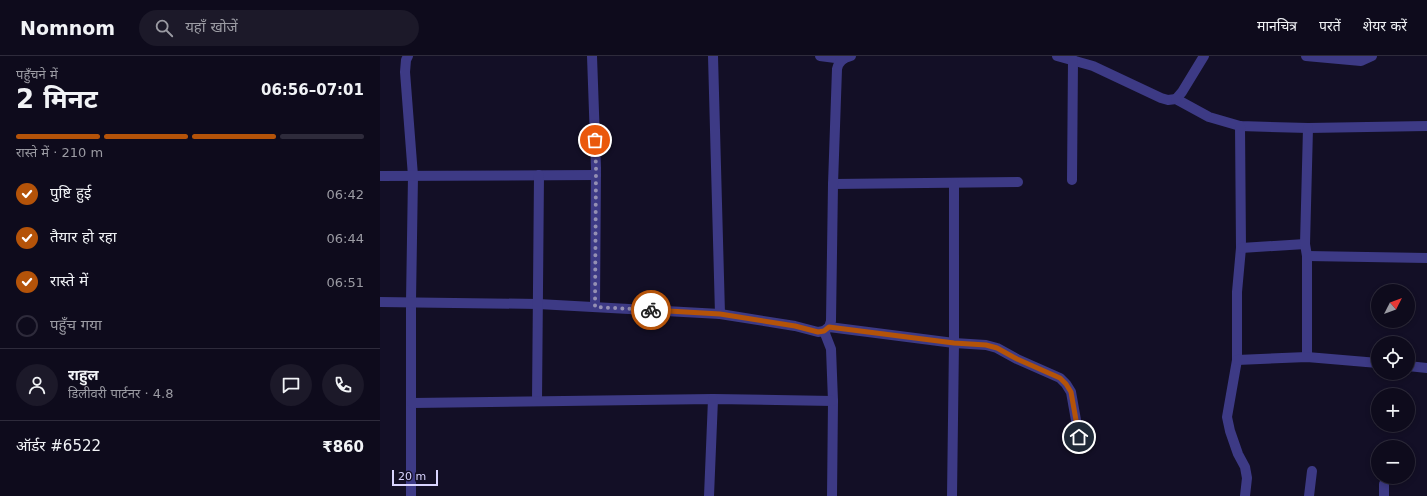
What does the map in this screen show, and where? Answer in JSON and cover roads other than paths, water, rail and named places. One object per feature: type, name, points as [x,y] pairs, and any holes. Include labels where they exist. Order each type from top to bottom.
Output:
[{"type":"street","points":[[408,56],[406,60],[405,72],[413,176],[411,302],[411,496]]},
{"type":"street","points":[[592,56],[596,175],[595,307]]},
{"type":"street","points":[[713,56],[720,314]]},
{"type":"street","points":[[820,56],[847,57]]},
{"type":"street","points":[[1057,56],[1093,66],[1161,98],[1168,100],[1176,99],[1209,117],[1240,126],[1308,128],[1427,126]]},
{"type":"street","points":[[1176,99],[1182,92],[1204,56]]},
{"type":"street","points":[[1306,56],[1361,61],[1372,56]]},
{"type":"street","points":[[832,496],[834,401],[831,349],[826,329],[831,321],[833,184],[837,69],[838,63],[847,57]]},
{"type":"street","points":[[1072,180],[1073,60]]},
{"type":"street","points":[[1240,126],[1242,248],[1237,292],[1237,360],[1227,417],[1238,454],[1245,467],[1247,478],[1245,496]]},
{"type":"street","points":[[1306,357],[1307,256],[1304,244],[1308,128]]},
{"type":"street","points":[[537,401],[539,175]]},
{"type":"street","points":[[380,176],[596,175]]},
{"type":"street","points":[[833,184],[1018,182]]},
{"type":"street","points":[[952,496],[954,183]]},
{"type":"street","points":[[1242,248],[1304,244]]},
{"type":"street","points":[[1307,256],[1427,258]]},
{"type":"street","points":[[380,302],[538,304],[720,314],[795,326],[818,332],[826,329],[986,345],[997,348],[1017,359],[1060,378],[1071,392],[1079,437]]},
{"type":"street","points":[[1237,360],[1306,357],[1371,362]]},
{"type":"street","points":[[1415,367],[1427,368]]},
{"type":"street","points":[[412,403],[713,399],[834,401]]},
{"type":"street","points":[[709,496],[713,399]]},
{"type":"street","points":[[1309,496],[1312,471]]},
{"type":"street","points":[[1384,484],[1384,496]]}]
